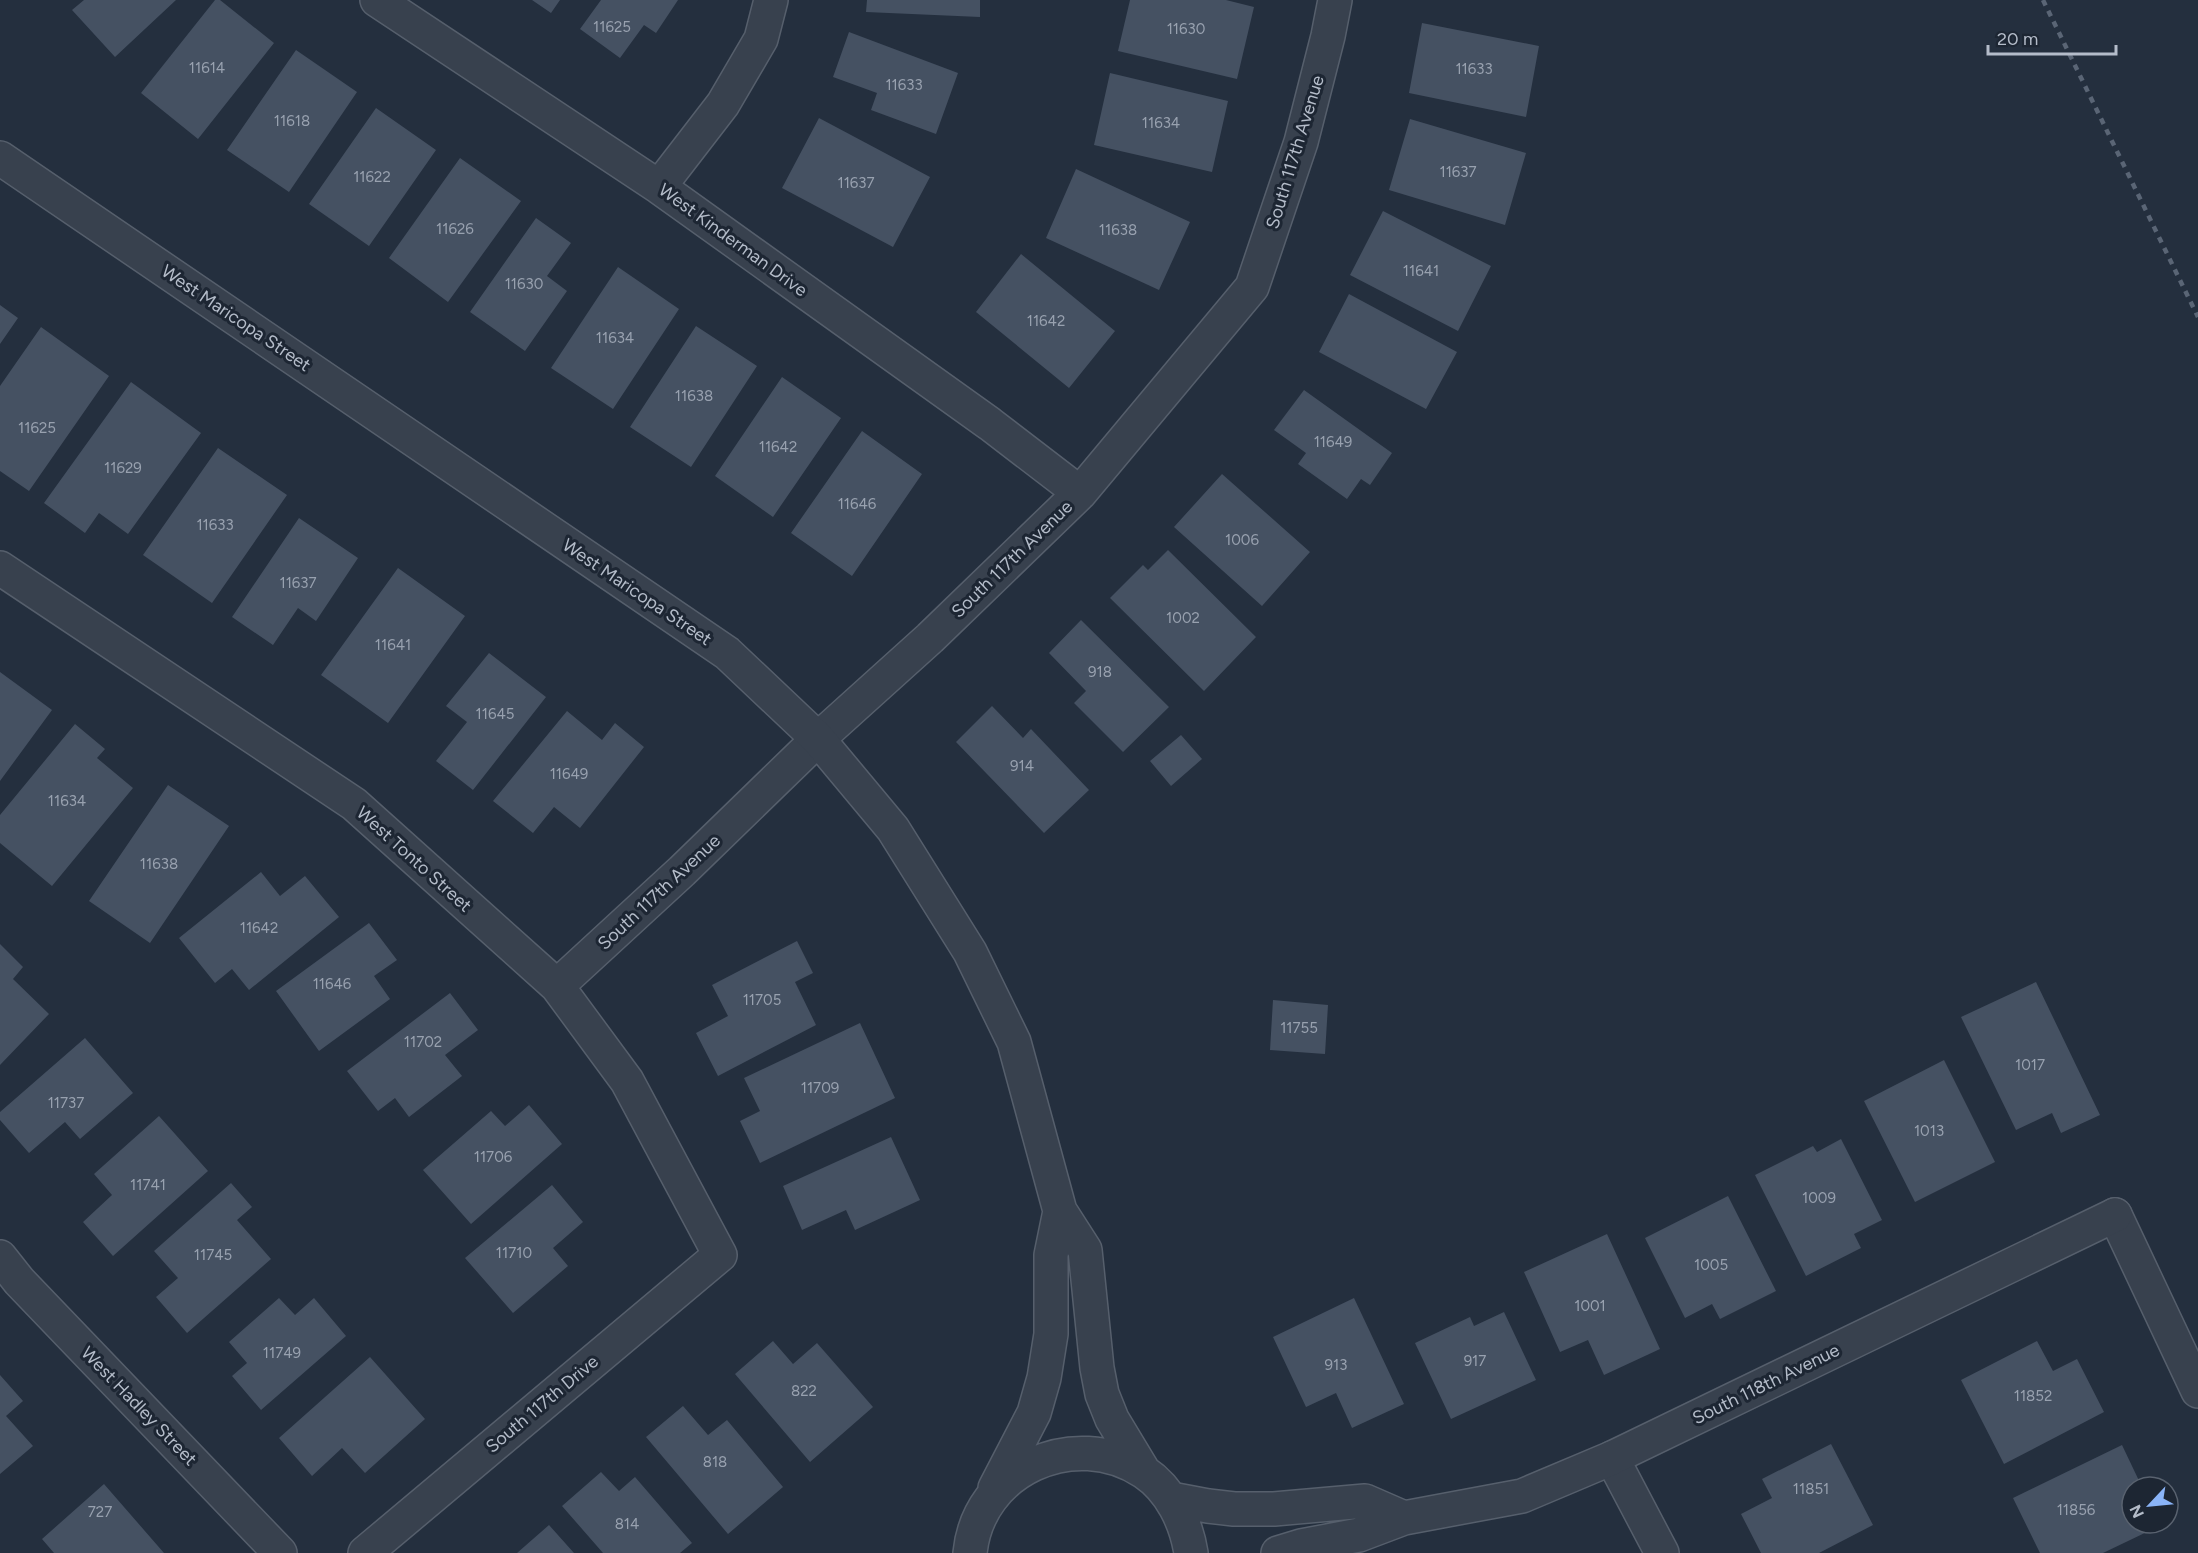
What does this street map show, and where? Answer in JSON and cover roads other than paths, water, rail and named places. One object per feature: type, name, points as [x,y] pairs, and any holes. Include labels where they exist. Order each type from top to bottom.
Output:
[{"type":"street","name":"West Kinderman Drive","points":[[377,0],[659,187],[990,424],[1080,493]]},
{"type":"street","points":[[659,187],[723,104],[761,39],[771,0]]},
{"type":"street","name":"South 117th Avenue","points":[[557,986],[682,871],[818,739],[930,638],[1080,493],[1252,287],[1301,142],[1335,0]]},
{"type":"street","name":"West Maricopa Street","points":[[0,158],[727,653],[818,739],[893,829],[970,952],[1014,1042],[1060,1211],[1085,1250],[1097,1368],[1102,1394],[1112,1419],[1144,1472]]},
{"type":"street","name":"West Tonto Street","points":[[0,568],[354,804],[557,986],[627,1081],[720,1255]]},
{"type":"street","name":"West Maricopa Street","points":[[966,1548],[1034,1413],[1044,1378],[1051,1334],[1051,1255],[1060,1211]]},
{"type":"street","name":"South 118th Avenue","points":[[1278,1553],[1301,1545],[1359,1535],[1404,1518],[1522,1496],[1612,1458],[2115,1215],[2198,1390]]},
{"type":"street","name":"South 117th Drive","points":[[365,1553],[720,1255]]},
{"type":"street","name":"West Hadley Street","points":[[0,1257],[19,1281],[280,1553]]},
{"type":"street","points":[[989,1499],[1013,1474],[1044,1459],[1078,1453],[1113,1458],[1144,1472],[1171,1499],[1188,1531],[1191,1553]]},
{"type":"street","points":[[1612,1458],[1662,1553]]},
{"type":"street","points":[[1171,1499],[1234,1509],[1274,1509],[1365,1501],[1404,1518]]},
{"type":"railway","points":[[2043,0],[2198,317]]}]
